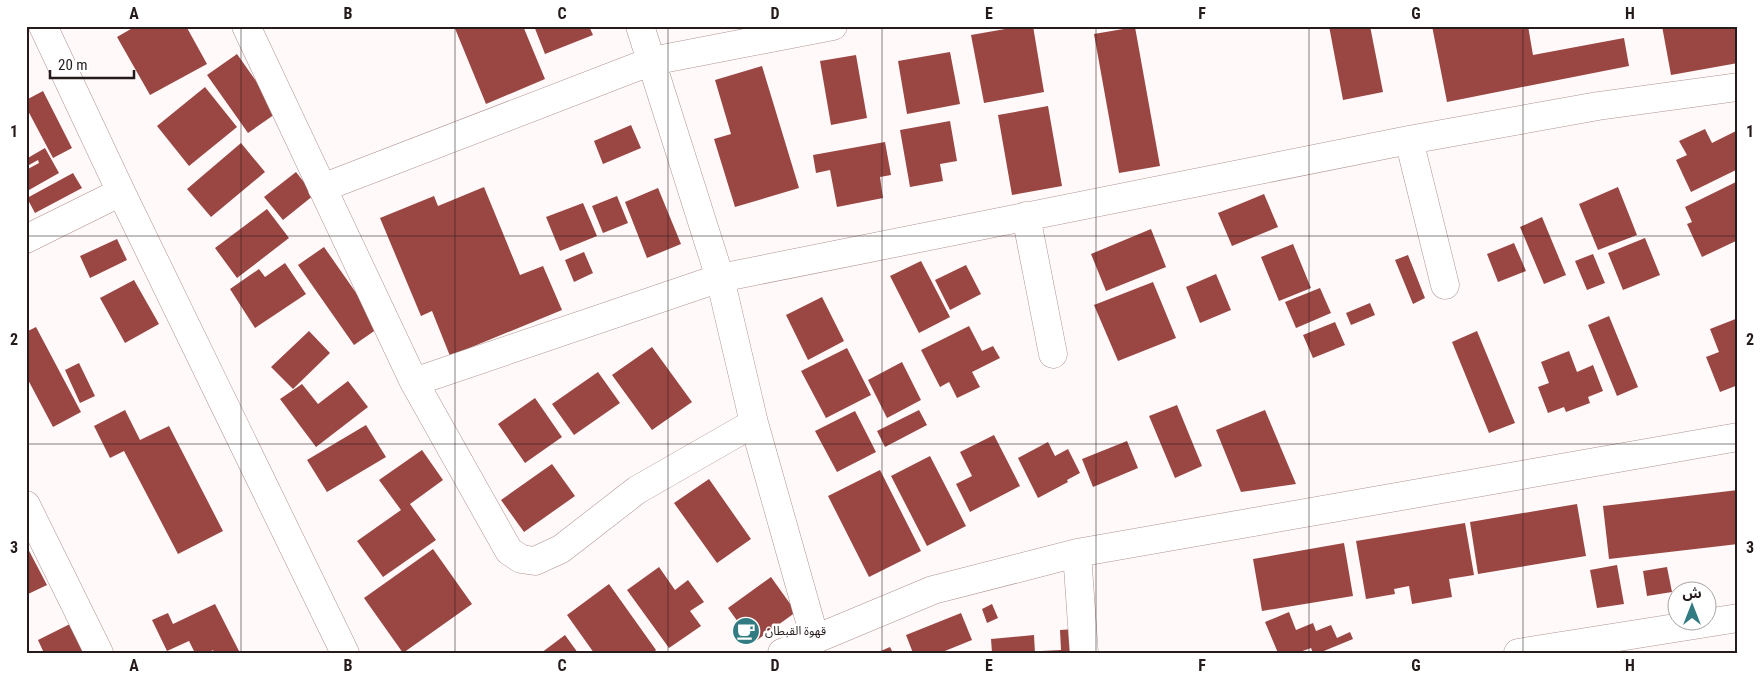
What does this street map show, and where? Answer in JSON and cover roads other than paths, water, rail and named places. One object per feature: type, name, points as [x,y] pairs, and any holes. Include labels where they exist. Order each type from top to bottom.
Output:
[{"type":"street","points":[[43,26],[121,192],[345,653]]},
{"type":"street","points":[[246,26],[414,382],[509,551],[521,559],[535,561],[561,549],[637,490],[754,423]]},
{"type":"street","points":[[640,26],[720,278],[754,423],[815,639]]},
{"type":"street","points":[[322,188],[652,61],[833,26]]},
{"type":"street","points":[[414,382],[720,278],[1409,140],[1598,106],[1738,87]]},
{"type":"street","points":[[1409,140],[1445,284]]},
{"type":"street","points":[[26,239],[121,192]]},
{"type":"street","points":[[1026,216],[1053,354]]},
{"type":"street","points":[[782,653],[933,590],[1076,553],[1738,437]]},
{"type":"street","points":[[26,505],[99,653]]},
{"type":"street","points":[[1076,553],[1084,653]]},
{"type":"street","points":[[1518,653],[1738,618]]},
{"type":"place","name":"قهوة القبطان","points":[[746,631]]}]
